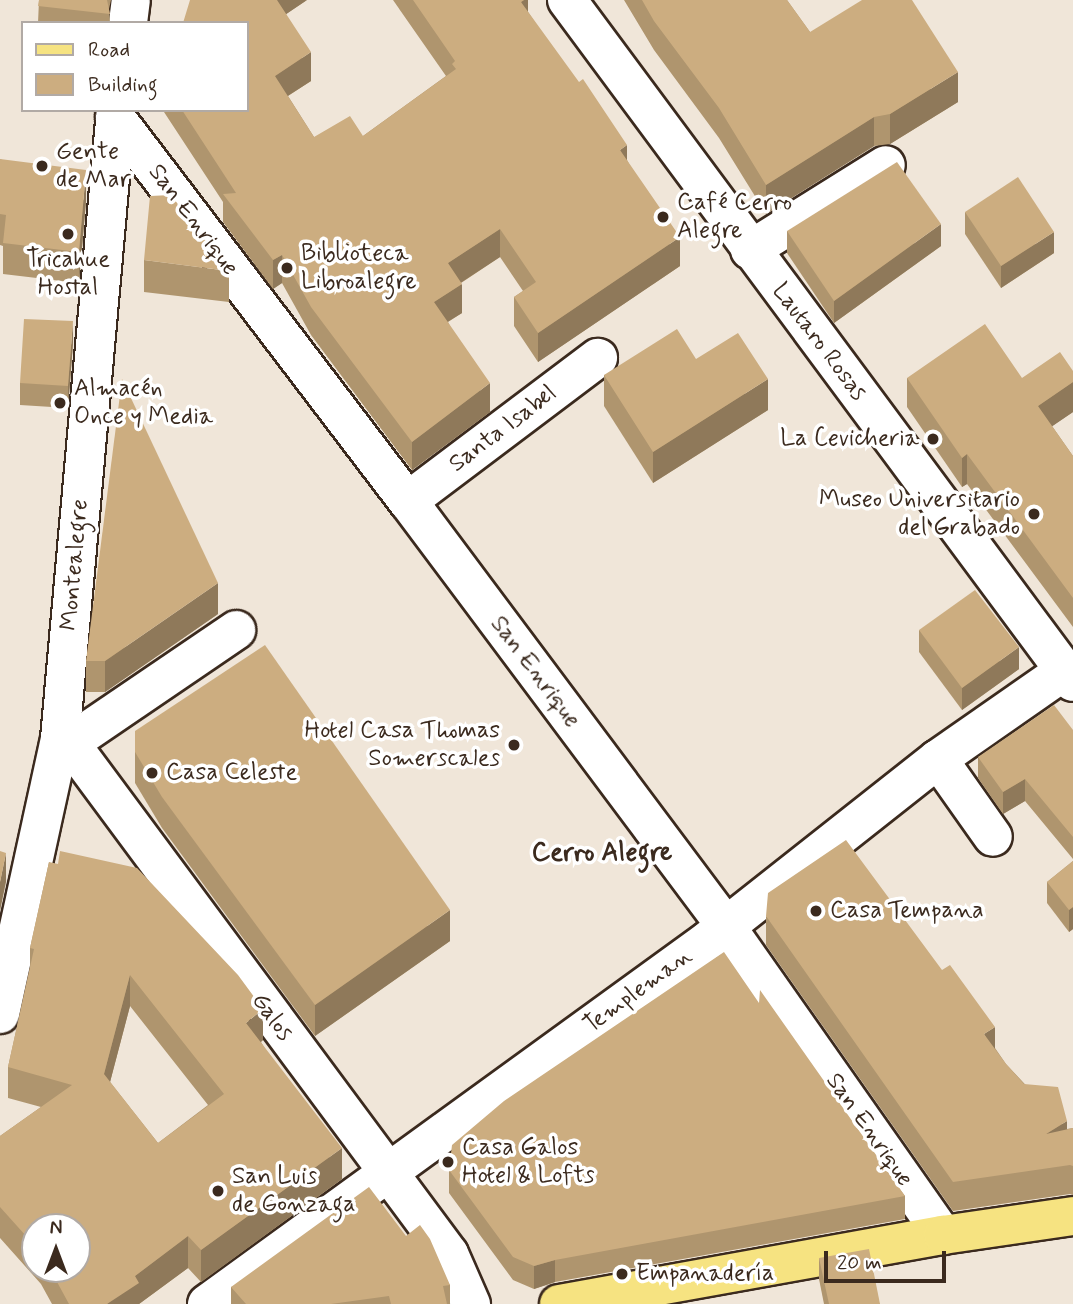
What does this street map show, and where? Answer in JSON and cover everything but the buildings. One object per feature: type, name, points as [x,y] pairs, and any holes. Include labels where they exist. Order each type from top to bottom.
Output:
[{"type":"main road","points":[[559,1304],[943,1236],[1073,1216]]},
{"type":"street","name":"Lautaro Rosas","points":[[568,0],[750,250],[1069,676]]},
{"type":"street","name":"San Enrique","points":[[115,114],[724,925],[943,1236]]},
{"type":"street","name":"Montealegre","points":[[0,1014],[65,741],[115,114]]},
{"type":"street","points":[[750,250],[886,165]]},
{"type":"street","name":"Santa Isabel","points":[[408,501],[598,358]]},
{"type":"street","points":[[65,741],[236,630]]},
{"type":"street","name":"Templeman","points":[[207,1304],[696,949],[938,759],[1069,676]]},
{"type":"street","name":"Galos","points":[[65,741],[449,1254],[471,1304]]},
{"type":"street","points":[[938,759],[993,837]]},
{"type":"place","name":"Gente de Mar","points":[[42,166]]},
{"type":"place","name":"Café Cerro Alegre","points":[[663,217]]},
{"type":"place","name":"Tricahue Hostal","points":[[68,234]]},
{"type":"place","name":"Biblioteca Libroalegre","points":[[287,268]]},
{"type":"place","name":"Almacén Once y Media","points":[[60,403]]},
{"type":"place","name":"La Cevicheria","points":[[933,439]]},
{"type":"place","name":"Museo Universitario del Grabado","points":[[1034,514]]},
{"type":"place","name":"Hotel Casa Thomas Somerscales","points":[[514,745]]},
{"type":"place","name":"Casa Celeste","points":[[152,773]]},
{"type":"place","name":"Casa Tempana","points":[[816,911]]},
{"type":"place","name":"Casa Galos Hotel & Lofts","points":[[448,1162]]},
{"type":"place","name":"San Luis de Gonzaga","points":[[218,1191]]},
{"type":"place","name":"Empanadería","points":[[622,1274]]},
{"type":"district","name":"Cerro Alegre","points":[[602,854]]}]
